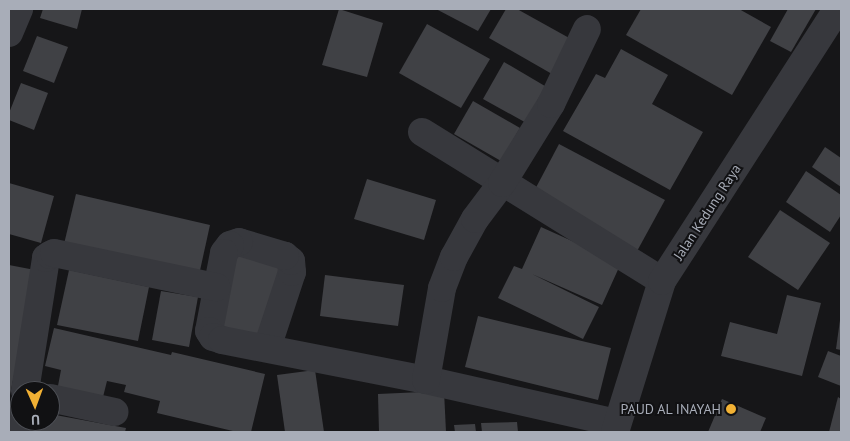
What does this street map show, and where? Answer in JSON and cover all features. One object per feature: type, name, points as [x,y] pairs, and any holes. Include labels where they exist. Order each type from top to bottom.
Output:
[{"type":"street","name":"Jalan Kedung Raya","points":[[616,427],[662,281],[837,9]]},
{"type":"street","points":[[426,380],[442,288],[454,257],[475,219],[502,183],[551,104],[587,29]]},
{"type":"street","points":[[422,132],[662,281]]},
{"type":"street","points":[[267,348],[292,272],[291,261],[285,256],[239,242],[230,245],[224,253],[209,331],[213,337],[222,340],[426,380],[616,427]]},
{"type":"street","points":[[27,381],[46,258],[54,253],[216,287]]},
{"type":"street","points":[[60,400],[115,412]]},
{"type":"building","points":[[43,9],[82,9],[77,29],[40,18]]},
{"type":"building","points":[[339,9],[383,23],[367,77],[322,65]]},
{"type":"building","points":[[436,9],[491,9],[478,31]]},
{"type":"building","points":[[506,9],[517,9],[571,39],[552,74],[489,38]]},
{"type":"building","points":[[641,9],[739,9],[771,27],[732,95],[626,35]]},
{"type":"building","points":[[788,9],[816,9],[791,52],[770,41]]},
{"type":"building","points":[[427,24],[490,59],[461,108],[399,73]]},
{"type":"building","points":[[37,36],[68,47],[54,83],[23,71]]},
{"type":"building","points":[[621,49],[668,75],[652,104],[703,132],[670,190],[563,131],[596,74],[605,78]]},
{"type":"building","points":[[504,62],[550,89],[530,125],[483,99]]},
{"type":"building","points":[[21,83],[48,93],[34,130],[9,120],[9,113]]},
{"type":"building","points":[[473,101],[520,128],[501,161],[454,134]]},
{"type":"building","points":[[559,144],[665,200],[636,253],[531,197]]},
{"type":"building","points":[[825,147],[841,158],[841,187],[812,167]]},
{"type":"building","points":[[806,171],[841,195],[841,215],[830,232],[786,202]]},
{"type":"building","points":[[367,179],[436,200],[424,240],[354,219]]},
{"type":"building","points":[[9,183],[54,196],[41,243],[9,234]]},
{"type":"building","points":[[76,194],[210,225],[199,275],[64,244]]},
{"type":"building","points":[[780,210],[830,243],[798,290],[748,257]]},
{"type":"building","points":[[541,227],[621,263],[602,305],[532,274],[599,307],[583,339],[498,298],[514,266],[522,269]]},
{"type":"building","points":[[236,255],[284,269],[263,341],[215,327]]},
{"type":"building","points":[[9,265],[35,270],[13,381],[10,381],[9,395]]},
{"type":"building","points":[[69,270],[149,287],[138,341],[57,325]]},
{"type":"building","points":[[325,275],[404,285],[398,326],[320,316]]},
{"type":"building","points":[[161,291],[198,297],[189,347],[152,340]]},
{"type":"building","points":[[787,295],[821,303],[802,376],[721,356],[730,322],[777,334]]},
{"type":"building","points":[[478,316],[611,348],[598,400],[465,367]]},
{"type":"building","points":[[841,320],[841,350],[836,349]]},
{"type":"building","points":[[54,328],[171,355],[172,352],[265,374],[251,432],[237,432],[157,413],[160,401],[124,392],[126,385],[107,381],[102,401],[60,392],[59,381],[61,370],[45,366]]},
{"type":"building","points":[[828,351],[841,356],[841,386],[818,377]]},
{"type":"building","points":[[315,370],[324,432],[285,432],[277,375]]},
{"type":"building","points":[[444,391],[446,432],[379,432],[378,394]]},
{"type":"building","points":[[838,397],[841,399],[841,432],[829,432]]},
{"type":"building","name":"PAUD AL INAYAH","points":[[722,399],[766,418],[760,432],[708,432]]},
{"type":"building","points":[[60,416],[126,428],[125,432],[35,432],[60,431]]},
{"type":"building","points":[[517,422],[518,432],[482,432],[481,423]]},
{"type":"building","points":[[475,424],[476,432],[455,432],[454,425]]},
{"type":"place","name":"PAUD AL INAYAH","points":[[731,409]]}]
